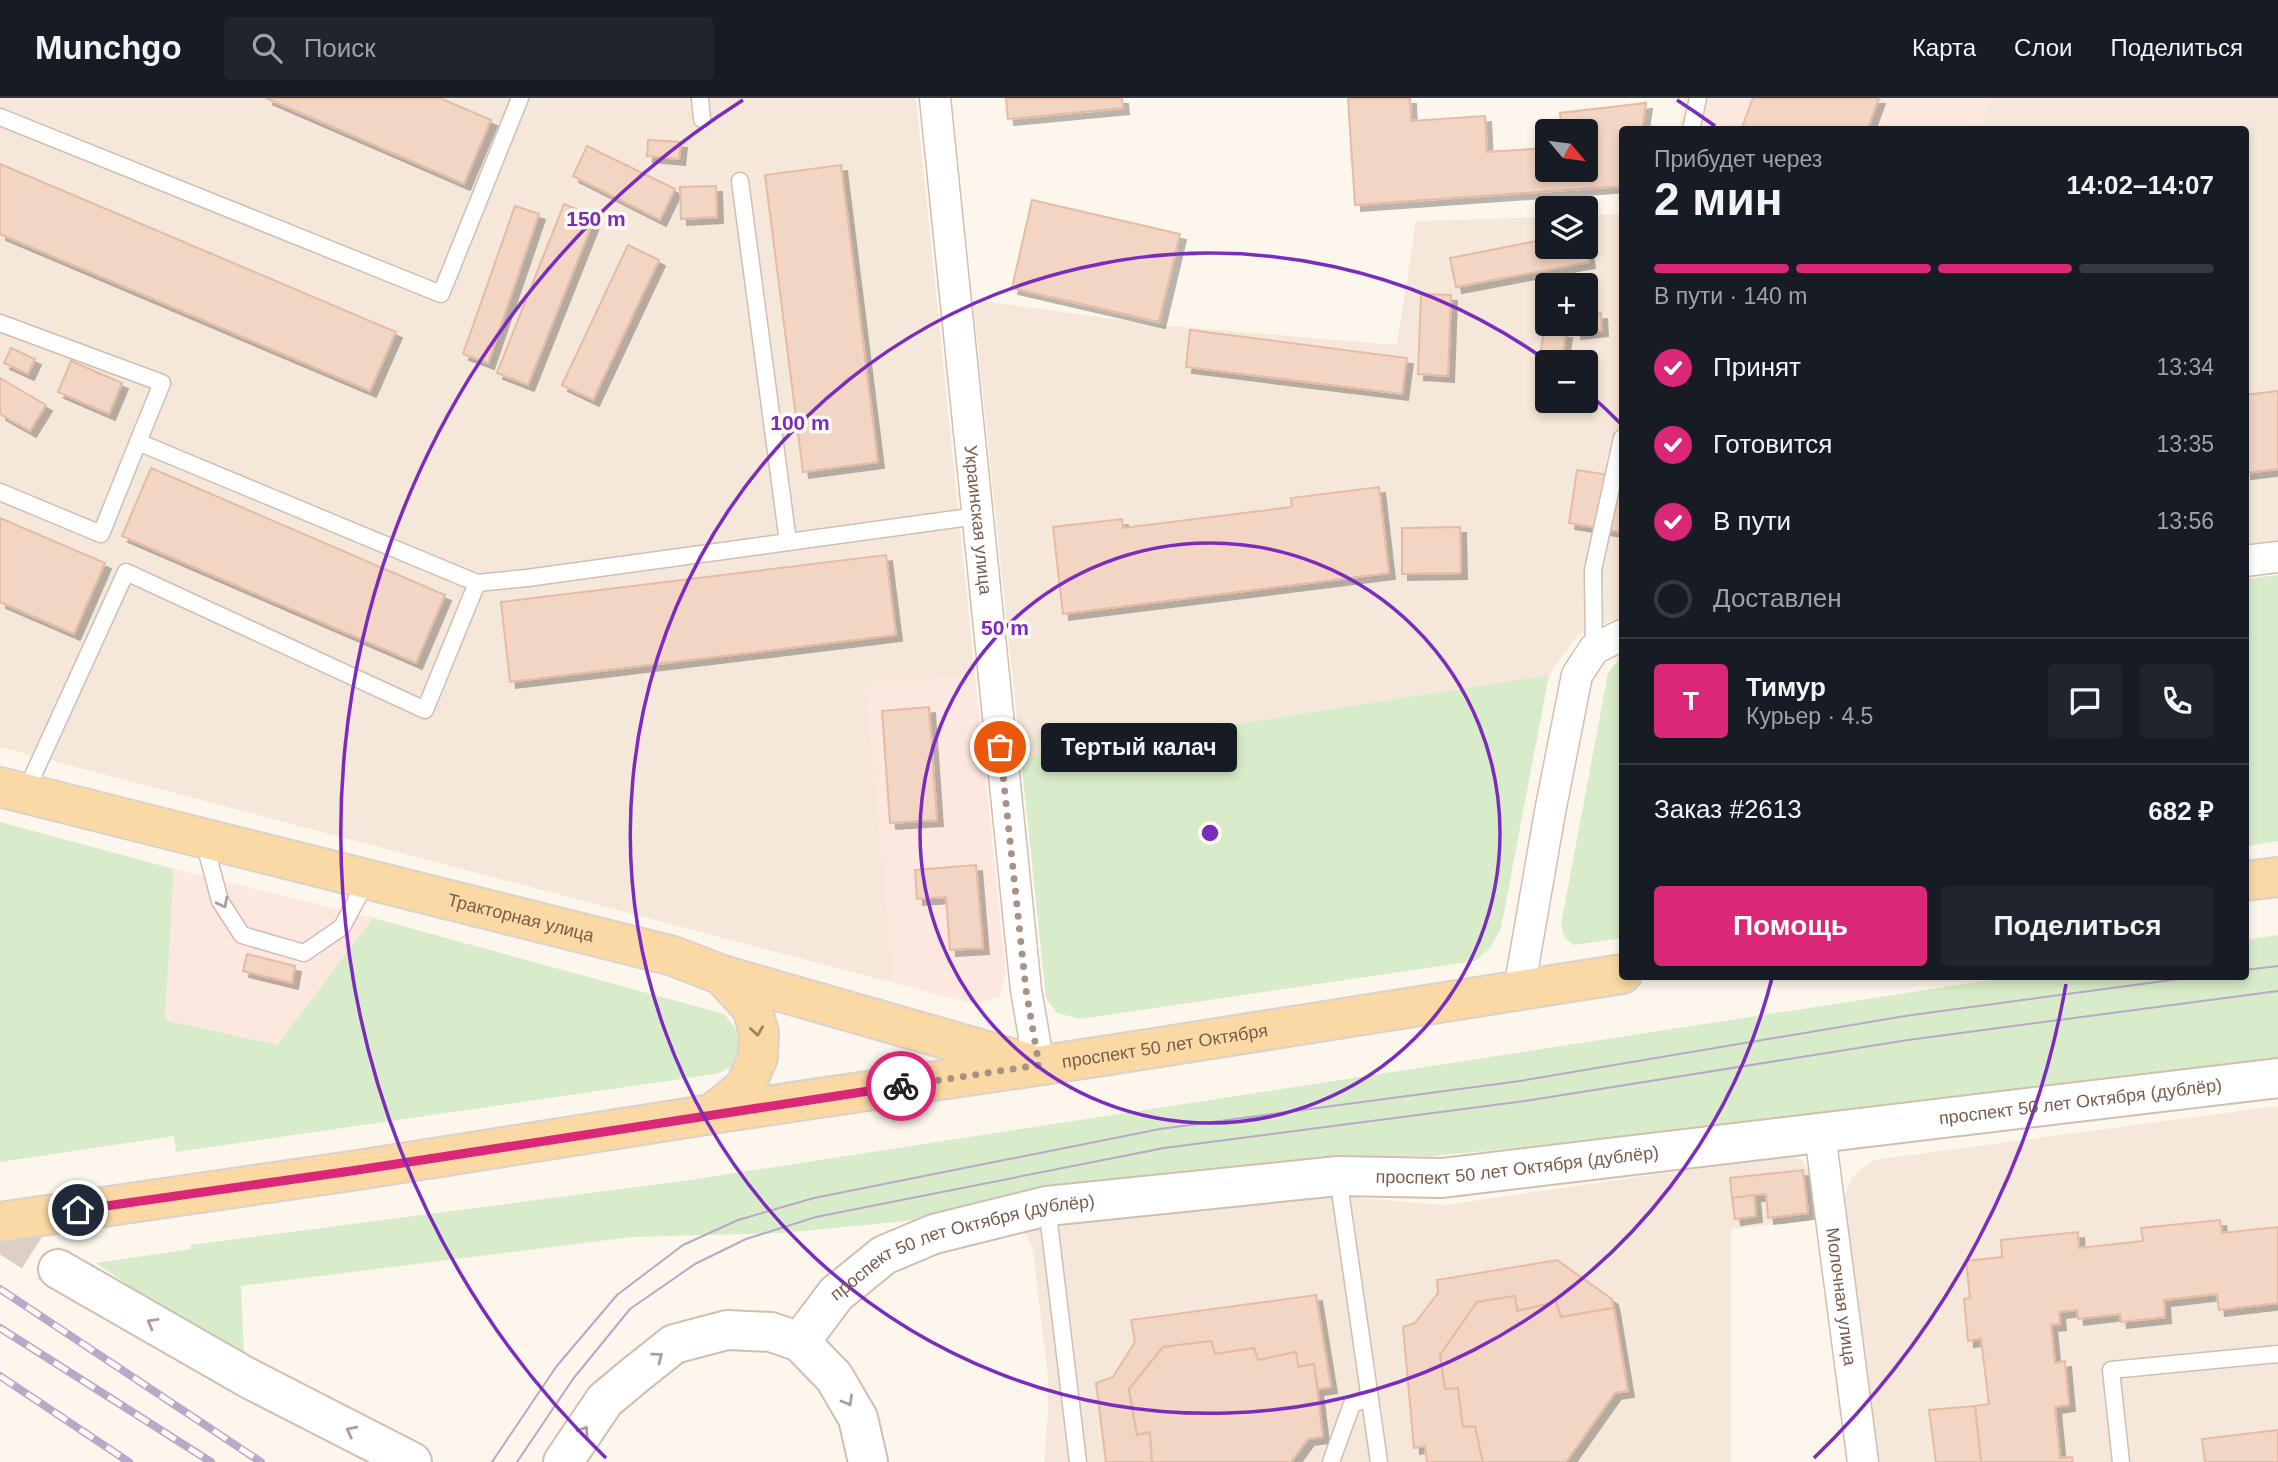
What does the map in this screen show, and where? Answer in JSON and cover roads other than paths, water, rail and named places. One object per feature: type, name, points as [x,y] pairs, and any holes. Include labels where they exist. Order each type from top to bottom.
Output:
[{"type":"main road","name":"Тракторная улица","points":[[13,790],[673,956],[722,975],[1039,1065]]},
{"type":"main road","points":[[2249,881],[2278,877]]},
{"type":"main road","name":"проспект 50 лет Октября","points":[[0,1222],[351,1171],[1619,974]]},
{"type":"main road","points":[[712,1114],[746,1087],[758,1057],[759,1033],[752,1008],[722,975]]},
{"type":"street","name":"Украинская улица","points":[[935,98],[1024,976],[1039,1065]]},
{"type":"street","points":[[2249,561],[2278,558]]},
{"type":"street","points":[[1519,990],[1577,675],[1594,649],[1619,636]]},
{"type":"street","name":"проспект 50 лет Октября (дублёр)","points":[[800,1342],[836,1294],[884,1255],[934,1234],[1047,1206],[1338,1176],[1442,1178],[2278,1078]]},
{"type":"street","name":"Молочная улица","points":[[1819,1133],[1863,1462]]},
{"type":"street","points":[[58,1269],[248,1378],[412,1462]]},
{"type":"street","points":[[563,1462],[605,1401],[674,1344],[727,1330],[771,1332],[800,1342],[834,1377],[858,1418],[868,1462]]},
{"type":"lane","points":[[0,117],[441,294],[520,98]]},
{"type":"lane","points":[[701,98],[702,119]]},
{"type":"lane","points":[[1692,126],[1698,98]]},
{"type":"lane","points":[[740,181],[788,542]]},
{"type":"lane","points":[[0,323],[162,383],[101,534],[0,492]]},
{"type":"lane","points":[[138,442],[477,583],[977,516]]},
{"type":"lane","points":[[1594,649],[1593,570],[1619,452]]},
{"type":"lane","points":[[13,790],[126,572],[425,709],[477,583]]},
{"type":"lane","points":[[204,838],[220,901],[242,935],[304,953],[341,927],[367,880]]},
{"type":"lane","points":[[1338,1176],[1379,1462]]},
{"type":"lane","points":[[1047,1206],[1078,1462]]},
{"type":"lane","points":[[2121,1462],[2111,1370],[2278,1354]]},
{"type":"lane","points":[[1331,1462],[1352,1404],[1369,1398]]},
{"type":"tunnel","points":[[0,1232],[58,1269]]},
{"type":"tram line","points":[[2249,970],[2278,966]]},
{"type":"tram line","points":[[492,1462],[556,1367],[617,1295],[683,1245],[738,1220],[814,1198],[1160,1129],[1520,1081],[1905,1016],[2171,980]]},
{"type":"tram line","points":[[517,1462],[573,1379],[630,1309],[695,1264],[746,1239],[816,1217],[1164,1148],[1525,1101],[1908,1040],[2278,991]]},
{"type":"railway","points":[[0,1289],[261,1462]]},
{"type":"railway","points":[[0,1328],[211,1462]]},
{"type":"railway","points":[[0,1376],[129,1462]]},
{"type":"place","name":"Тертый калач","points":[[1000,747]]}]
